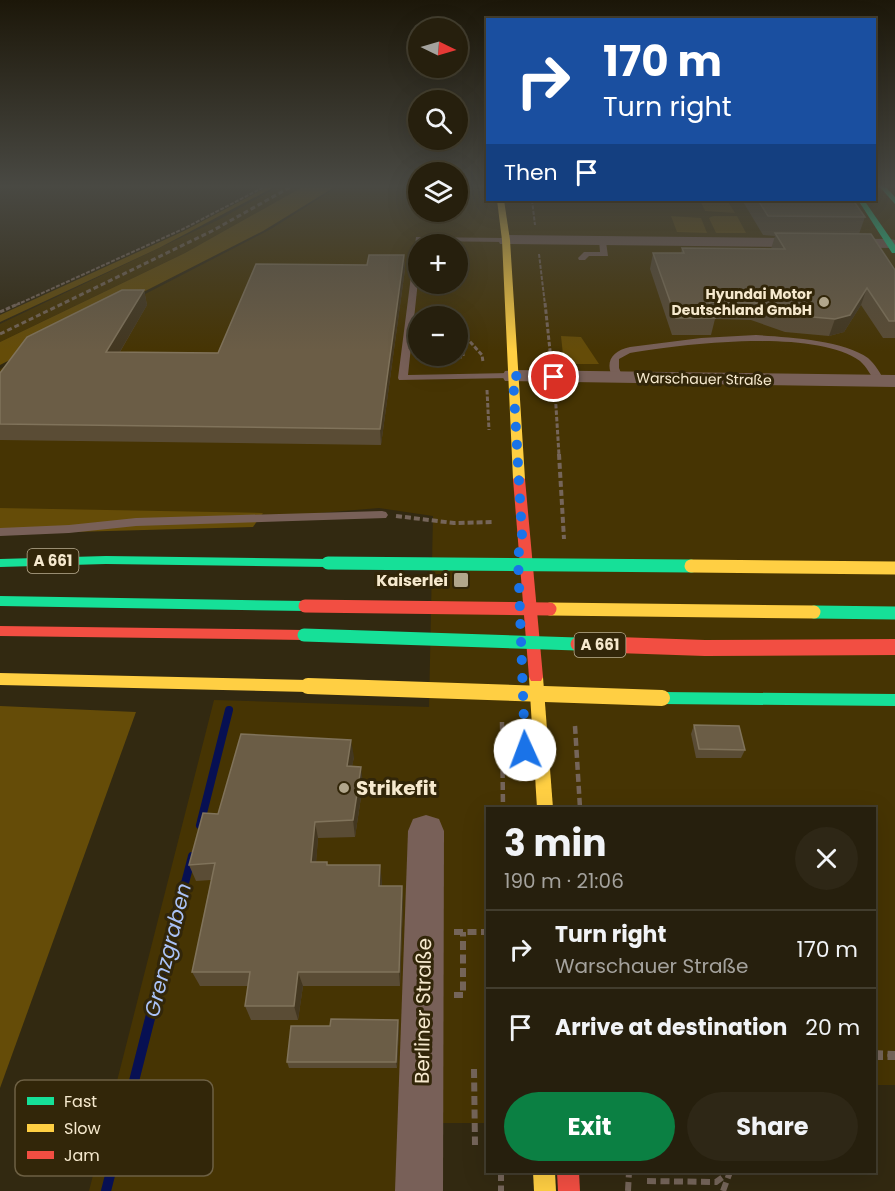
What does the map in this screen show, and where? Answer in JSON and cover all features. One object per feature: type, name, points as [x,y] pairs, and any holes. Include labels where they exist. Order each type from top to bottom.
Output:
[{"type":"main road","points":[[506,241],[522,535],[527,557],[545,807]]},
{"type":"main road","points":[[522,535],[518,557],[524,716]]},
{"type":"main road","name":"A 661","points":[[0,563],[106,560],[895,568]]},
{"type":"main road","name":"A 661","points":[[0,602],[114,601],[304,606],[895,613]]},
{"type":"main road","name":"A 661","points":[[0,632],[304,634],[705,648],[895,647]]},
{"type":"main road","points":[[0,679],[308,686],[535,695],[895,700]]},
{"type":"main road","points":[[544,1173],[545,1191]]},
{"type":"main road","points":[[568,1173],[569,1191]]},
{"type":"street","points":[[524,241],[604,248],[893,247]]},
{"type":"street","name":"Warschauer Straße","points":[[513,376],[888,381]]},
{"type":"street","name":"Berliner Straße","points":[[419,1191],[426,831]]},
{"type":"lane","points":[[419,241],[403,375],[448,380],[468,376],[513,376]]},
{"type":"lane","points":[[582,258],[604,248]]},
{"type":"lane","points":[[618,378],[613,367],[614,359],[621,352],[712,341],[787,340],[819,345],[862,358],[888,381]]},
{"type":"lane","points":[[0,532],[69,530],[136,522],[382,515]]},
{"type":"path","points":[[0,312],[157,241]]},
{"type":"path","points":[[537,241],[552,367]]},
{"type":"path","points":[[468,340],[482,355],[484,366]]},
{"type":"path","points":[[382,515],[454,523],[494,522]]},
{"type":"path","points":[[442,932],[486,932]]},
{"type":"path","points":[[463,932],[463,966]]},
{"type":"path","points":[[876,1053],[895,1055]]},
{"type":"path","points":[[876,1057],[895,1055]]},
{"type":"path","points":[[474,1069],[475,1145]]},
{"type":"path","points":[[501,1173],[501,1191]]},
{"type":"path","points":[[628,1191],[629,1173]]},
{"type":"path","points":[[646,1181],[716,1182],[730,1173]]},
{"type":"path","points":[[723,1191],[731,1173]]},
{"type":"shaded area","points":[[163,241],[173,241],[0,322],[0,315]]},
{"type":"shaded area","points":[[175,241],[207,241],[0,342],[0,324]]},
{"type":"shaded area","points":[[207,241],[244,241],[0,365],[0,342]]},
{"type":"shaded area","points":[[249,241],[408,241],[408,294],[468,294],[468,241],[895,241],[895,1085],[876,1085],[876,807],[486,807],[486,1123],[427,1123],[426,1191],[89,1191],[93,1176],[213,1176],[213,1080],[117,1080],[214,700],[429,707],[433,516],[379,508],[260,518],[0,518],[0,369]]},
{"type":"shaded area","points":[[561,336],[581,337],[599,364],[564,364]]},
{"type":"shaded area","points":[[0,508],[263,513],[253,527],[0,534]]},
{"type":"shaded area","points":[[0,706],[136,712],[0,1088]]},
{"type":"building","points":[[780,241],[875,241],[895,270],[895,321],[889,321],[867,288],[850,315],[835,319],[790,315],[755,303],[709,302],[715,318],[676,318],[653,253],[684,253],[682,248],[785,249]]},
{"type":"building","points":[[369,255],[404,255],[380,429],[0,424],[0,373],[27,337],[122,290],[144,290],[106,352],[218,353],[256,264],[367,265]]},
{"type":"building","points":[[694,725],[739,726],[745,750],[699,749]]},
{"type":"building","points":[[241,734],[351,740],[347,766],[361,767],[353,820],[315,822],[311,862],[327,862],[327,865],[380,865],[379,886],[402,886],[399,972],[298,972],[294,1006],[245,1006],[250,972],[192,972],[215,863],[189,865],[203,813],[218,814]]},
{"type":"building","points":[[331,1019],[398,1020],[396,1062],[287,1062],[291,1026],[330,1026]]},
{"type":"waterway","name":"Grenzgraben","points":[[200,825],[229,710]]},
{"type":"waterway","name":"Grenzgraben","points":[[184,887],[192,856]]},
{"type":"waterway","name":"Grenzgraben","points":[[134,1080],[184,885]]},
{"type":"waterway","name":"Grenzgraben","points":[[106,1191],[110,1176]]},
{"type":"railway","points":[[0,334],[192,241]]},
{"type":"traffic: fast","points":[[888,241],[895,251]]},
{"type":"traffic: fast","points":[[0,563],[106,560],[328,563]]},
{"type":"traffic: fast","points":[[328,563],[691,566]]},
{"type":"traffic: fast","points":[[0,601],[305,606]]},
{"type":"traffic: fast","points":[[814,612],[895,613]]},
{"type":"traffic: fast","points":[[304,635],[577,644]]},
{"type":"traffic: fast","points":[[662,698],[895,700]]},
{"type":"traffic: slow","points":[[506,241],[519,479]]},
{"type":"traffic: slow","points":[[691,566],[895,568]]},
{"type":"traffic: slow","points":[[550,609],[814,612]]},
{"type":"traffic: slow","points":[[536,677],[545,807]]},
{"type":"traffic: slow","points":[[0,679],[308,686]]},
{"type":"traffic: slow","points":[[308,686],[662,698]]},
{"type":"traffic: slow","points":[[544,1173],[545,1191]]},
{"type":"traffic: jam","points":[[519,479],[536,677]]},
{"type":"traffic: jam","points":[[305,606],[550,609]]},
{"type":"traffic: jam","points":[[0,631],[304,635]]},
{"type":"traffic: jam","points":[[577,644],[705,648],[895,647]]},
{"type":"traffic: jam","points":[[568,1173],[569,1191]]},
{"type":"place","name":"Hyundai Motor Deutschland GmbH","points":[[824,302]]},
{"type":"place","name":"Kaiserlei","points":[[461,580]]},
{"type":"place","name":"Strikefit","points":[[344,788]]},
{"type":"route","points":[[525,750],[518,557],[522,535],[513,376],[554,377]]}]
